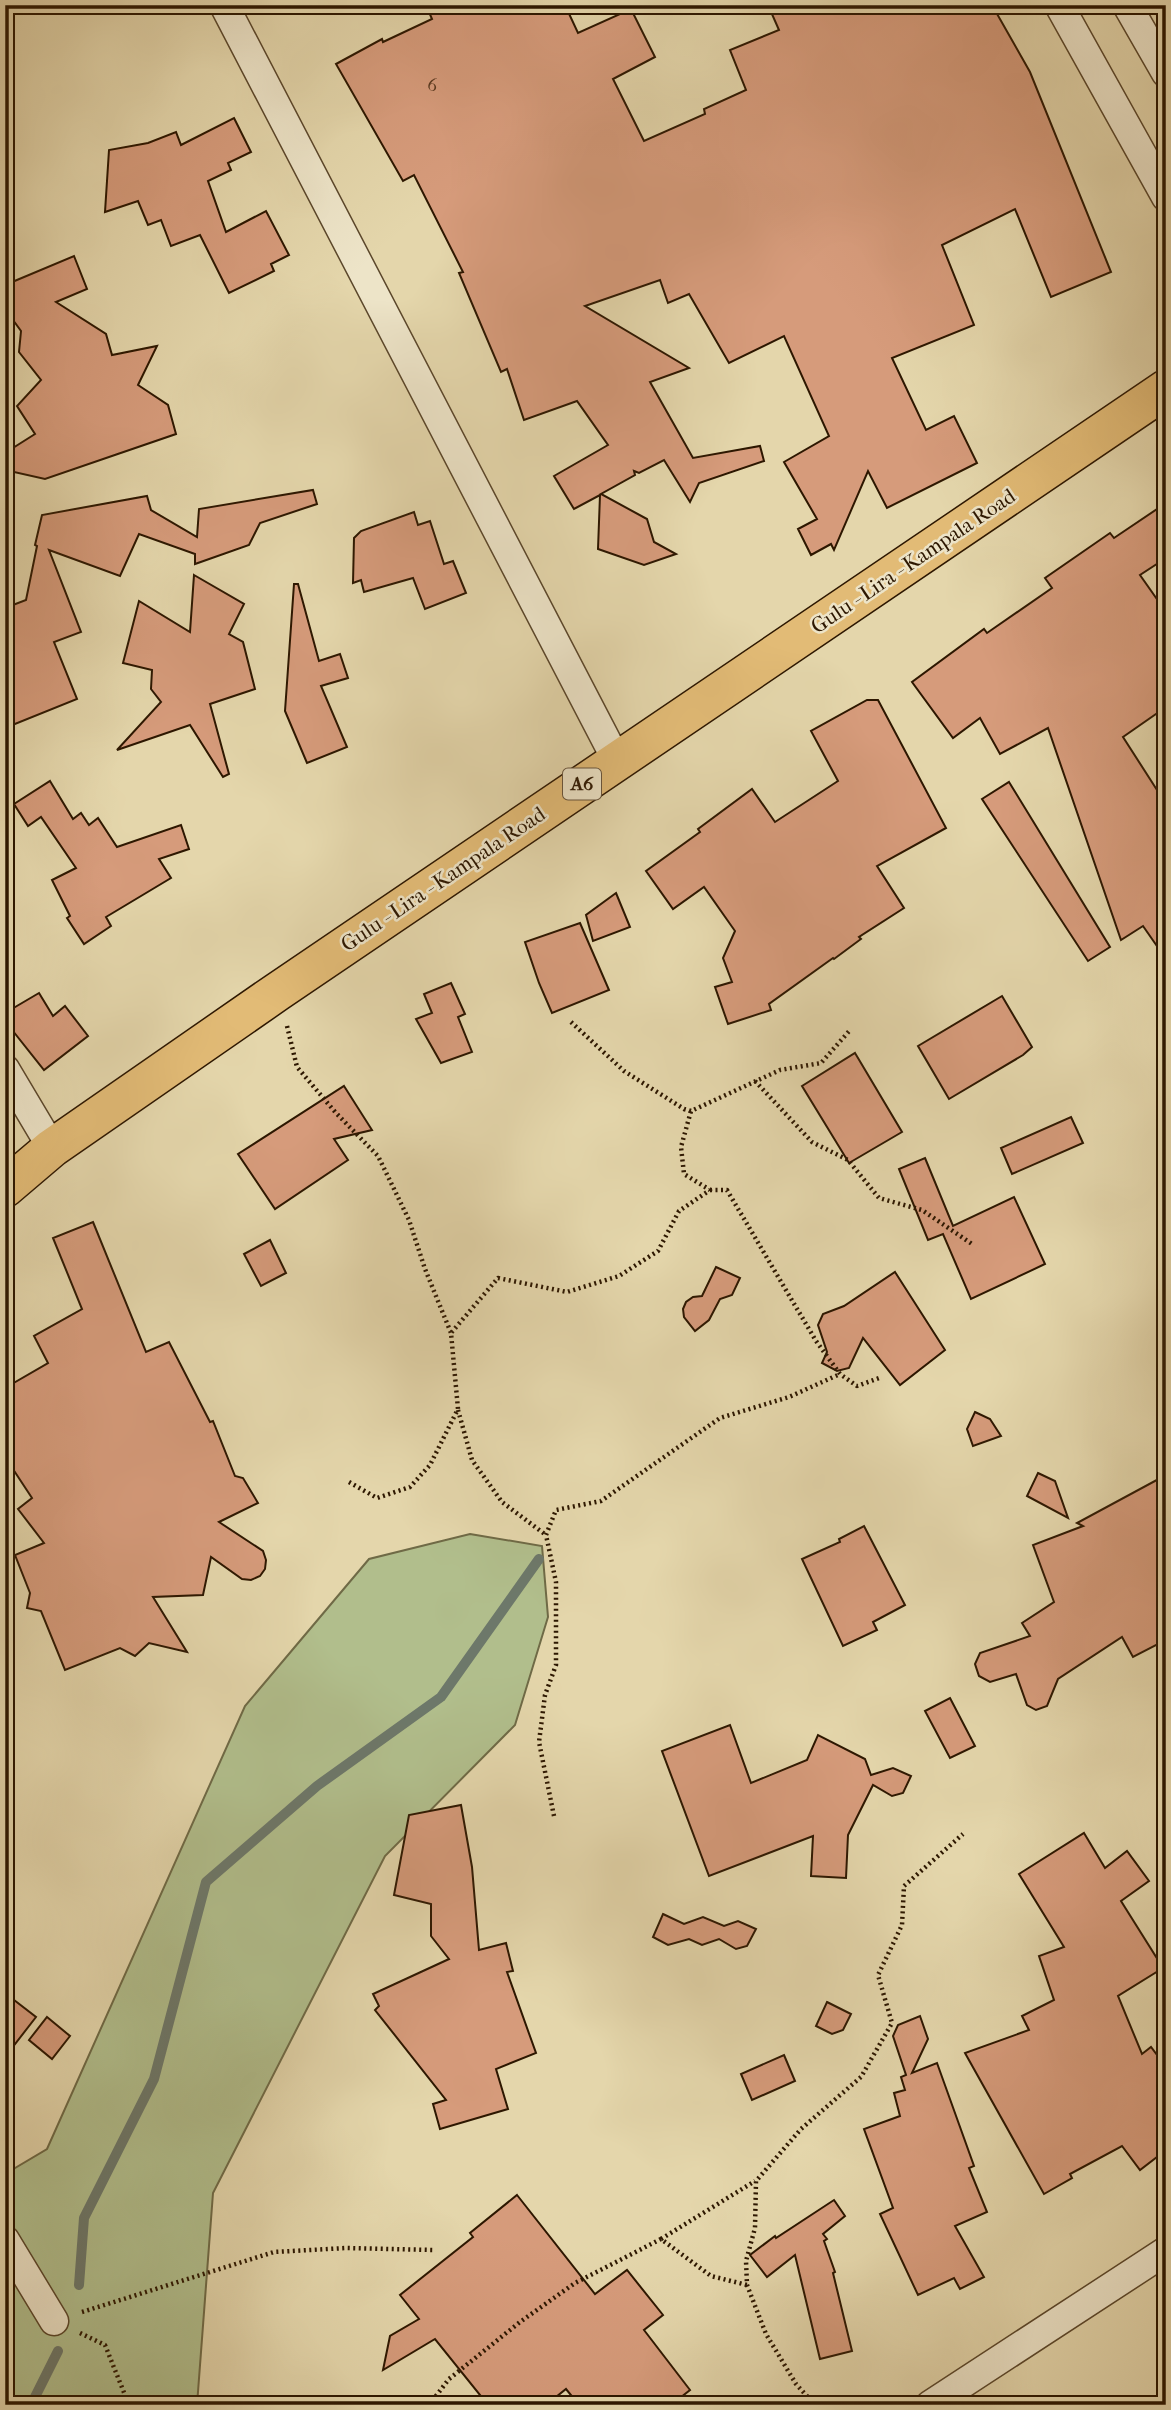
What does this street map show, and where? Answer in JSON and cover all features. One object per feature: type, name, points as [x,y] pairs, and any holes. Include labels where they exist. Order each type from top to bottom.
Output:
[{"type":"main road","name":"Gulu - Lira - Kampala Road","points":[[5,1188],[52,1148],[277,992],[1166,389]]},
{"type":"street","points":[[225,5],[617,761]]},
{"type":"street","points":[[1059,5],[1166,197]]},
{"type":"street","points":[[1127,5],[1166,73]]},
{"type":"street","points":[[5,1069],[52,1148]]},
{"type":"street","points":[[5,2240],[54,2321]]},
{"type":"street","points":[[930,2405],[1166,2250]]},
{"type":"path","points":[[277,992],[298,1067],[335,1113],[378,1156],[409,1220],[451,1333],[458,1409],[471,1460],[502,1502],[546,1535]]},
{"type":"path","points":[[571,1022],[624,1071],[691,1111],[780,1070],[821,1063],[850,1029]]},
{"type":"path","points":[[755,1081],[813,1142],[848,1160],[879,1198],[922,1210],[972,1244]]},
{"type":"path","points":[[691,1111],[681,1147],[684,1174],[710,1190],[727,1190],[816,1341],[840,1374],[857,1386],[882,1377]]},
{"type":"path","points":[[451,1333],[498,1278],[567,1292],[619,1276],[658,1251],[679,1211],[710,1190]]},
{"type":"path","points":[[554,1816],[539,1742],[545,1695],[556,1665],[556,1582],[546,1535],[556,1510],[601,1501],[720,1418],[789,1397],[840,1374]]},
{"type":"path","points":[[349,1482],[377,1498],[410,1487],[430,1465],[458,1409]]},
{"type":"path","points":[[429,2405],[449,2379],[520,2322],[575,2283],[662,2239],[756,2181],[801,2129],[861,2077],[892,2024],[878,1975],[902,1925],[904,1886],[963,1834]]},
{"type":"path","points":[[756,2181],[755,2228],[746,2261],[747,2285],[766,2334],[796,2384],[815,2405]]},
{"type":"path","points":[[662,2239],[712,2276],[747,2285]]},
{"type":"path","points":[[54,2321],[187,2277],[274,2252],[346,2248],[434,2250]]},
{"type":"path","points":[[54,2321],[105,2345],[129,2405]]},
{"type":"green space","points":[[470,1534],[542,1546],[548,1617],[515,1725],[385,1856],[213,2193],[197,2405],[5,2405],[5,2174],[47,2149],[245,1706],[369,1559]]},
{"type":"building","points":[[426,5],[565,5],[578,33],[631,9],[655,57],[613,79],[644,141],[705,114],[704,109],[746,90],[730,50],[779,30],[768,5],[992,5],[1030,72],[1111,272],[1051,297],[1015,209],[942,245],[974,325],[892,358],[926,430],[954,416],[977,463],[887,508],[868,471],[834,550],[831,544],[811,555],[798,529],[817,519],[784,462],[829,436],[784,336],[729,363],[689,294],[668,303],[660,280],[585,306],[689,368],[650,382],[693,458],[760,446],[764,461],[699,483],[690,502],[664,460],[639,473],[634,471],[635,475],[601,494],[647,519],[654,542],[676,554],[644,565],[598,549],[600,495],[574,509],[554,476],[608,445],[577,401],[524,420],[507,369],[501,372],[459,273],[463,272],[414,175],[403,181],[336,64],[382,39],[383,42],[432,19]]},
{"type":"building","points":[[234,118],[251,152],[228,163],[231,170],[208,181],[226,232],[266,211],[289,255],[271,264],[274,271],[229,293],[200,235],[171,246],[161,220],[148,225],[138,201],[105,212],[109,150],[148,143],[176,132],[181,145]]},
{"type":"building","points":[[74,256],[87,289],[56,302],[106,334],[112,355],[157,346],[138,385],[168,405],[176,434],[45,479],[5,470],[5,453],[35,434],[17,406],[41,380],[19,352],[21,331],[5,309],[5,285]]},
{"type":"building","points":[[313,490],[317,504],[260,523],[249,545],[195,564],[195,554],[139,534],[120,576],[49,550],[81,632],[54,642],[77,699],[5,728],[5,608],[26,600],[42,515],[147,496],[151,510],[197,537],[199,509]]},
{"type":"building","points":[[1166,503],[1166,558],[1140,575],[1166,612],[1166,707],[1123,737],[1166,804],[1166,959],[1143,926],[1121,940],[1048,728],[1000,754],[980,718],[953,738],[912,682],[984,629],[987,633],[1052,588],[1045,578],[1110,533],[1114,538]]},
{"type":"building","points":[[414,512],[418,525],[430,521],[444,564],[453,561],[466,593],[425,609],[413,578],[364,592],[361,580],[353,583],[354,538],[361,531]]},
{"type":"building","points":[[194,575],[244,604],[229,634],[243,642],[255,689],[210,704],[229,774],[223,777],[190,725],[117,750],[161,702],[151,689],[152,670],[123,663],[139,601],[190,632]]},
{"type":"building","points":[[294,584],[298,584],[319,661],[340,654],[348,678],[321,686],[347,747],[307,763],[285,711]]},
{"type":"building","points":[[867,700],[878,700],[946,828],[877,866],[904,908],[859,937],[861,939],[769,1004],[771,1010],[728,1024],[715,987],[732,982],[723,958],[735,931],[704,887],[673,909],[646,871],[700,832],[698,829],[752,789],[775,822],[838,781],[811,731]]},
{"type":"building","points":[[50,781],[73,819],[81,813],[89,825],[98,818],[117,847],[181,825],[189,849],[159,859],[171,878],[106,917],[111,926],[84,944],[67,918],[70,916],[52,880],[76,868],[41,817],[28,826],[14,804]]},
{"type":"building","points":[[1009,782],[1110,947],[1088,961],[982,799]]},
{"type":"building","points":[[616,893],[630,927],[593,941],[586,915]]},
{"type":"building","points":[[580,923],[609,990],[552,1013],[525,942]]},
{"type":"building","points":[[451,983],[465,1014],[458,1017],[472,1052],[441,1063],[416,1019],[432,1013],[424,994]]},
{"type":"building","points":[[39,993],[53,1016],[65,1006],[88,1036],[44,1070],[5,1021],[5,1013]]},
{"type":"building","points":[[1002,996],[1032,1047],[949,1099],[918,1046]]},
{"type":"building","points":[[855,1053],[902,1132],[849,1163],[802,1086]]},
{"type":"building","points":[[344,1086],[372,1130],[334,1139],[348,1160],[275,1209],[238,1154]]},
{"type":"building","points":[[1071,1117],[1083,1143],[1012,1174],[1001,1148]]},
{"type":"building","points":[[925,1158],[953,1226],[1014,1197],[1045,1264],[971,1299],[943,1234],[928,1240],[899,1169]]},
{"type":"building","points":[[93,1222],[146,1352],[169,1342],[210,1422],[213,1421],[235,1476],[243,1478],[258,1503],[219,1522],[263,1551],[266,1560],[265,1569],[260,1576],[251,1580],[242,1579],[211,1557],[203,1595],[153,1597],[187,1652],[149,1643],[135,1656],[120,1648],[65,1670],[41,1611],[27,1608],[30,1593],[15,1555],[44,1543],[18,1509],[32,1498],[5,1457],[5,1388],[48,1363],[34,1336],[82,1309],[53,1238]]},
{"type":"building","points":[[270,1240],[286,1273],[261,1286],[244,1254]]},
{"type":"building","points":[[716,1267],[740,1278],[732,1295],[720,1299],[709,1320],[695,1331],[684,1317],[683,1309],[686,1302],[693,1297],[702,1296]]},
{"type":"building","points":[[895,1272],[945,1350],[900,1385],[863,1338],[849,1368],[837,1371],[822,1363],[827,1352],[818,1325],[823,1314],[844,1306]]},
{"type":"building","points":[[975,1412],[990,1419],[1001,1436],[973,1446],[967,1429]]},
{"type":"building","points":[[1038,1473],[1055,1481],[1068,1518],[1027,1496]]},
{"type":"building","points":[[1166,1475],[1166,1640],[1133,1657],[1122,1637],[1058,1679],[1047,1706],[1036,1710],[1027,1705],[1016,1674],[990,1682],[979,1676],[975,1664],[980,1653],[1030,1636],[1022,1623],[1054,1602],[1033,1545],[1083,1526],[1077,1523]]},
{"type":"building","points":[[864,1526],[905,1605],[873,1622],[877,1630],[843,1646],[802,1559],[840,1542],[839,1539]]},
{"type":"building","points":[[950,1698],[975,1746],[950,1758],[925,1711]]},
{"type":"building","points":[[730,1725],[751,1783],[807,1760],[818,1735],[865,1759],[871,1775],[893,1768],[911,1776],[903,1793],[892,1796],[873,1785],[848,1835],[846,1878],[811,1876],[813,1836],[709,1876],[662,1751]]},
{"type":"building","points":[[461,1805],[472,1867],[479,1950],[506,1943],[513,1971],[507,1972],[536,2053],[496,2069],[508,2109],[440,2129],[433,2104],[446,2100],[375,2010],[379,2006],[373,1994],[449,1959],[431,1936],[431,1904],[394,1895],[409,1815]]},
{"type":"building","points":[[1084,1833],[1105,1868],[1127,1851],[1149,1881],[1121,1901],[1163,1968],[1118,1996],[1142,2054],[1151,2047],[1166,2067],[1166,2150],[1140,2170],[1122,2146],[1070,2174],[1072,2178],[1044,2194],[965,2053],[1029,2030],[1022,2016],[1054,2000],[1039,1956],[1064,1947],[1019,1874]]},
{"type":"building","points":[[663,1914],[684,1924],[703,1917],[724,1926],[738,1921],[756,1929],[747,1946],[736,1949],[719,1939],[702,1945],[689,1939],[668,1945],[653,1937]]},
{"type":"building","points":[[5,1993],[36,2017],[5,2057]]},
{"type":"building","points":[[827,2002],[851,2014],[843,2030],[832,2034],[816,2026]]},
{"type":"building","points":[[920,2016],[928,2039],[912,2073],[937,2063],[974,2166],[969,2168],[987,2212],[955,2226],[984,2277],[960,2289],[954,2278],[918,2295],[880,2214],[893,2208],[864,2129],[900,2116],[894,2093],[905,2090],[901,2077],[906,2075],[893,2036],[898,2025]]},
{"type":"building","points":[[47,2017],[70,2036],[52,2059],[29,2040]]},
{"type":"building","points":[[784,2055],[795,2081],[752,2100],[741,2074]]},
{"type":"building","points":[[517,2195],[595,2294],[627,2270],[663,2315],[644,2330],[690,2390],[671,2405],[579,2405],[566,2389],[546,2405],[488,2405],[435,2339],[383,2370],[390,2336],[419,2319],[400,2295],[473,2237],[470,2233]]},
{"type":"building","points":[[834,2200],[845,2216],[823,2234],[827,2239],[824,2241],[835,2272],[833,2273],[852,2351],[820,2359],[795,2255],[767,2277],[750,2255],[775,2236],[776,2238]]},
{"type":"waterway","points":[[79,2285],[84,2218],[154,2079],[206,1882],[317,1786],[441,1697],[539,1559]]},
{"type":"waterway","points":[[31,2405],[58,2351]]}]
